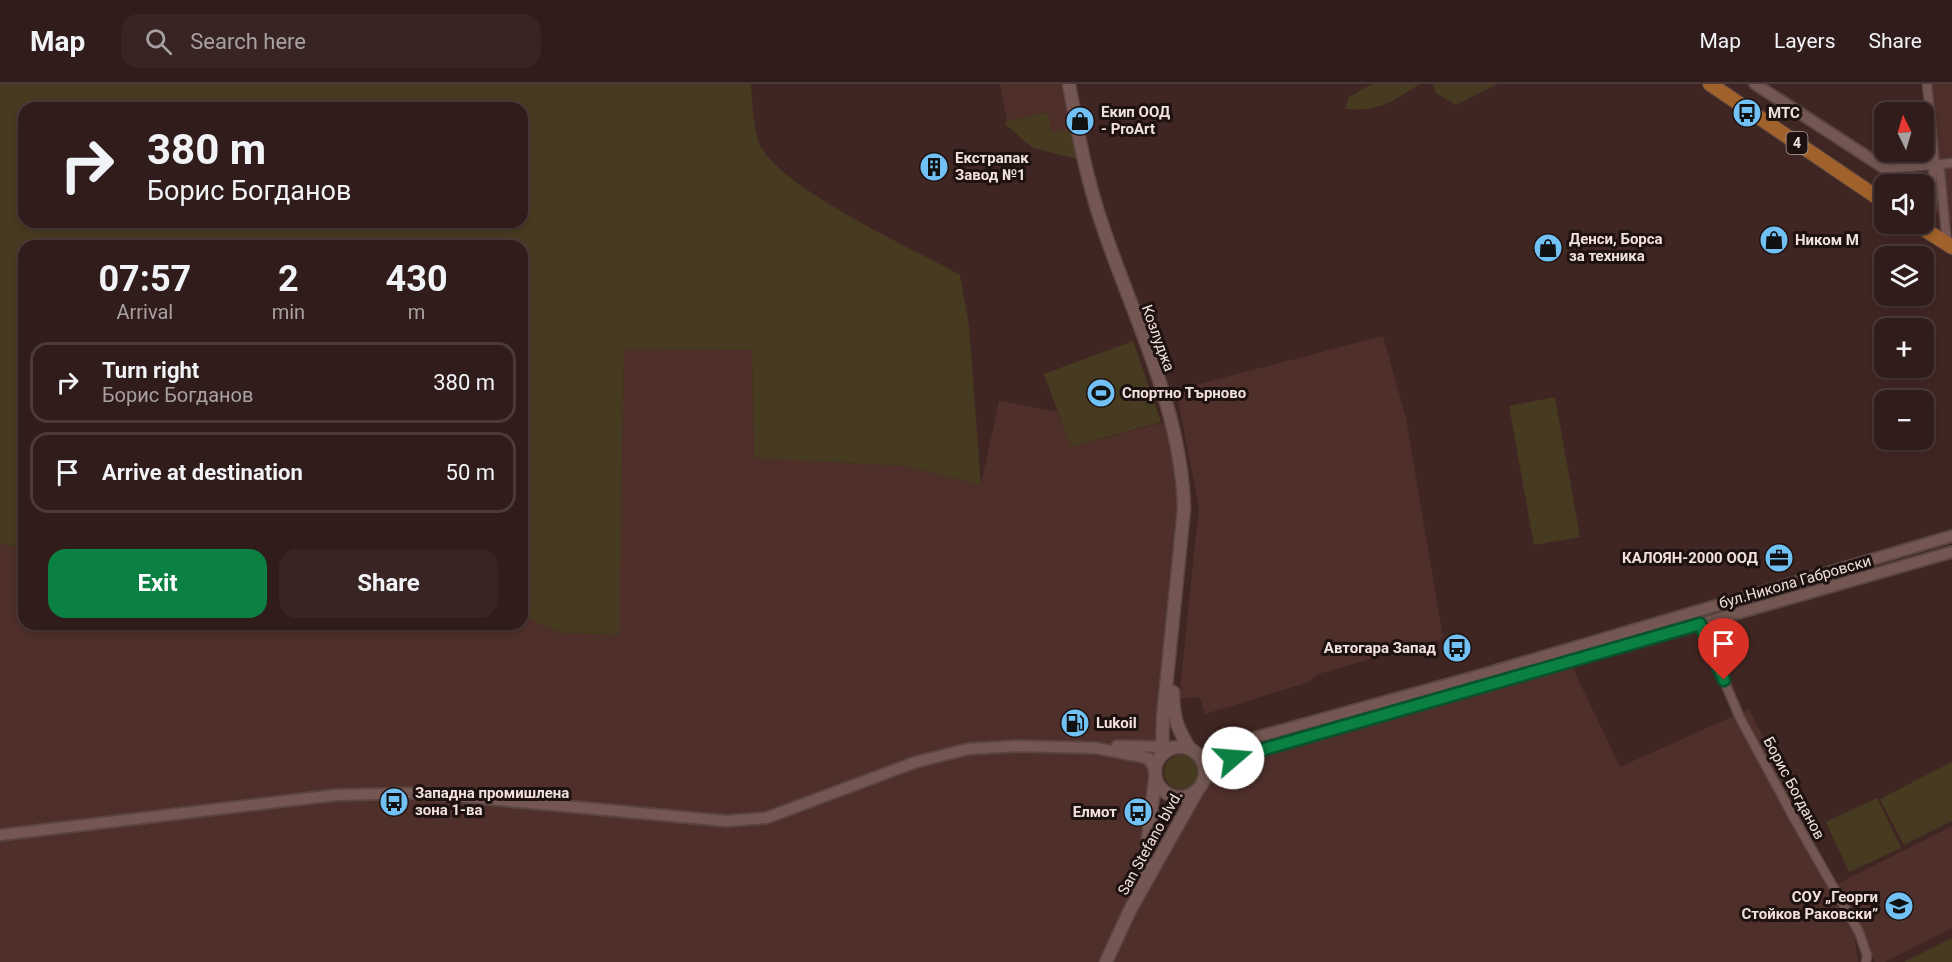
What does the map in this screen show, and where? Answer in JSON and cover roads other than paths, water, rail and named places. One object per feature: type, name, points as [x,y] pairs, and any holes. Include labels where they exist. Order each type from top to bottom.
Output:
[{"type":"main road","name":"Козлуджа","points":[[1069,84],[1082,156],[1093,196],[1172,420],[1181,459],[1184,509],[1163,717],[1167,749]]},
{"type":"main road","name":"4","points":[[1710,84],[1874,195]]},
{"type":"main road","points":[[1933,234],[1950,245]]},
{"type":"main road","name":"Козлуджа","points":[[1172,642],[1173,713],[1177,729],[1195,752]]},
{"type":"main road","points":[[1167,749],[1195,752],[1206,770],[1201,786],[1186,797],[1172,796],[1161,789],[1155,773],[1167,749]]},
{"type":"main road","name":"San Stefano blvd.","points":[[1130,910],[1144,865],[1155,773]]},
{"type":"main road","name":"San Stefano blvd.","points":[[1106,962],[1130,910],[1201,786]]},
{"type":"street","points":[[1755,84],[1886,169],[1952,163]]},
{"type":"street","points":[[1927,84],[1935,164],[1932,174]]},
{"type":"street","points":[[1935,164],[1940,171],[1950,245]]},
{"type":"street","name":"бул.Никола Габровски","points":[[1195,752],[1474,677],[1952,536]]},
{"type":"street","name":"бул.Никола Габровски","points":[[1201,786],[1221,763],[1245,754],[1952,552]]},
{"type":"street","name":"Борис Богданов","points":[[1700,624],[1740,718],[1794,820],[1859,932],[1867,955],[1866,962]]},
{"type":"street","points":[[0,835],[336,795],[412,794],[745,821],[766,818],[916,762],[958,751],[1018,746],[1096,748],[1119,746],[1167,749]]},
{"type":"street","points":[[1096,748],[1148,758],[1155,773]]},
{"type":"place","name":"МТС","points":[[1747,113]]},
{"type":"place","name":"Екип ООД - ProArt","points":[[1080,121]]},
{"type":"place","name":"Екстрапак Завод №1","points":[[934,167]]},
{"type":"place","name":"Ником М","points":[[1774,240]]},
{"type":"place","name":"Денси, Борса за техника","points":[[1548,248]]},
{"type":"place","name":"Спортно Търново","points":[[1101,393]]},
{"type":"place","name":"КАЛОЯН-2000 ООД","points":[[1779,558]]},
{"type":"place","name":"Автогара Запад","points":[[1457,648]]},
{"type":"place","name":"Lukoil","points":[[1075,723]]},
{"type":"place","name":"Западна промишлена зона 1-ва","points":[[394,802]]},
{"type":"place","name":"Елмот","points":[[1138,812]]},
{"type":"place","name":"СОУ „Георги Стойков Раковски”","points":[[1899,906]]}]
